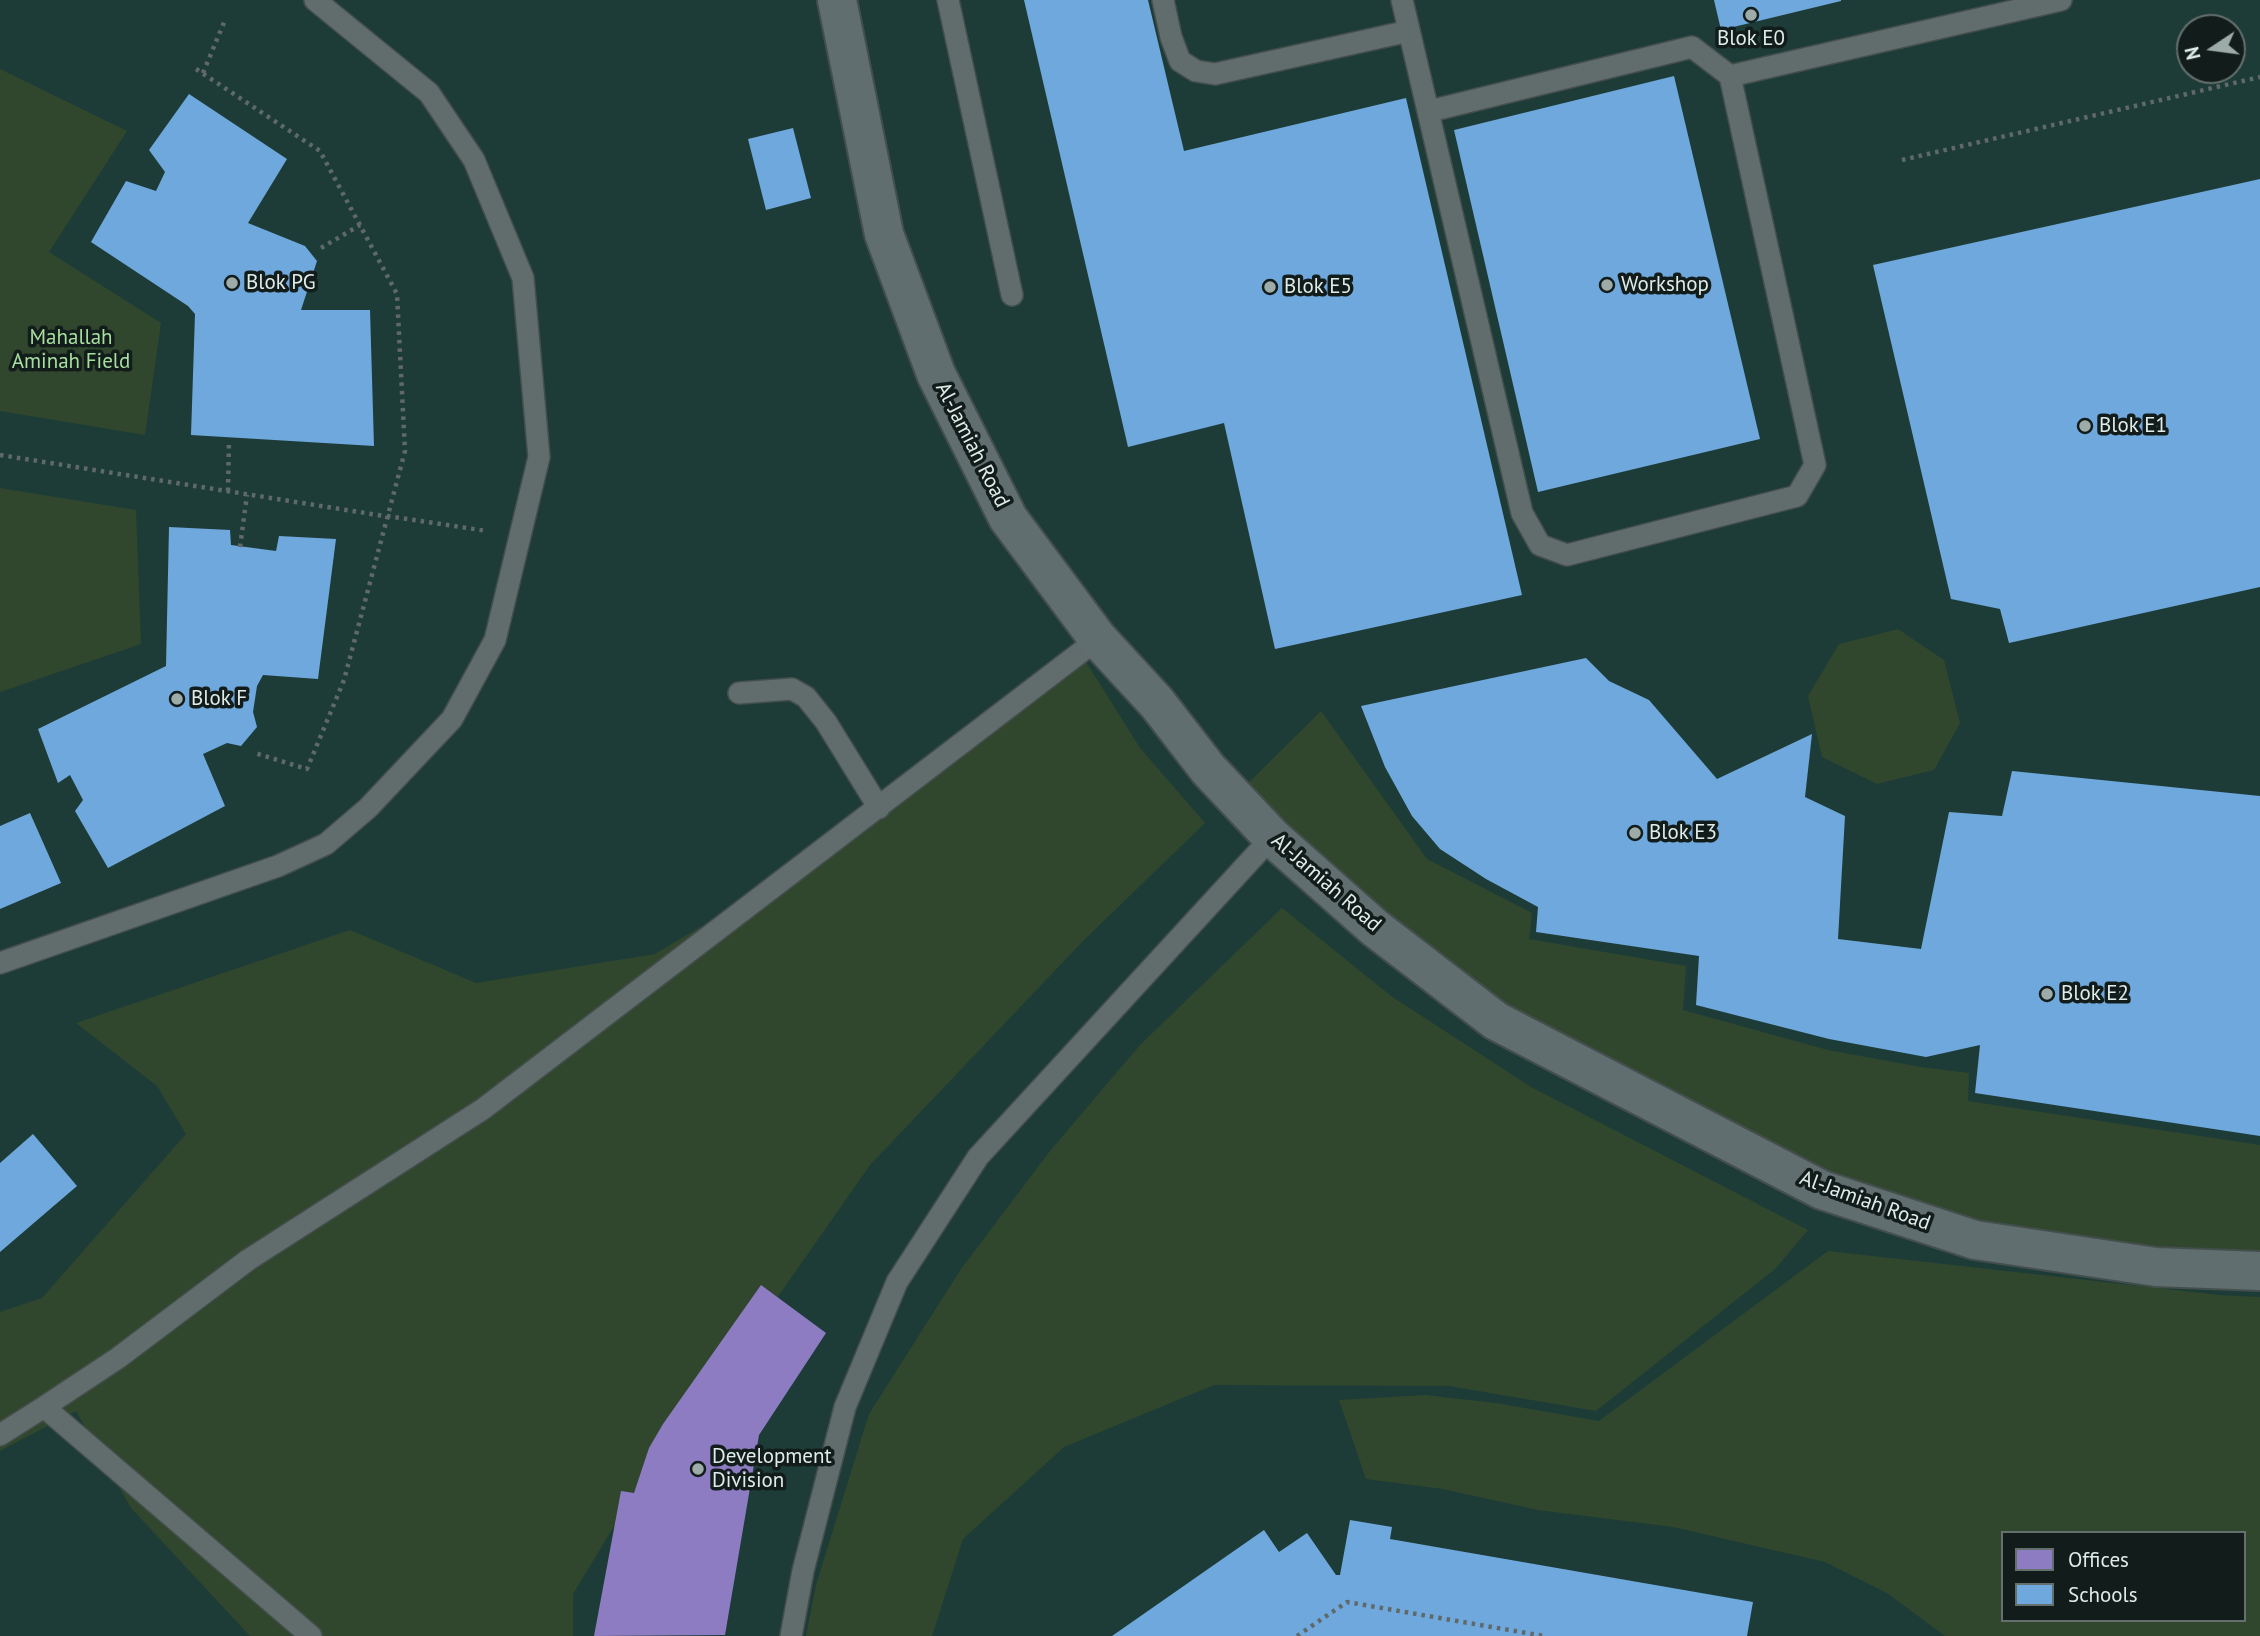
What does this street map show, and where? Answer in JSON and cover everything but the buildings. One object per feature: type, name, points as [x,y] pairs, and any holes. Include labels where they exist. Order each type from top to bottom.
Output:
[{"type":"street","name":"Al-Jamiah Road","points":[[837,0],[884,234],[936,374],[1008,518],[1098,639],[1157,703],[1208,769],[1272,837],[1375,928],[1496,1021],[1822,1190],[1975,1240],[2156,1267],[2260,1271]]},
{"type":"lane","points":[[0,963],[278,866],[326,844],[368,808],[452,719],[495,640],[539,457],[523,278],[474,160],[429,93],[315,0]]},
{"type":"lane","points":[[948,0],[1012,295]]},
{"type":"lane","points":[[1163,0],[1171,37],[1180,61],[1196,71],[1214,74],[1409,31]]},
{"type":"lane","points":[[1402,0],[1522,513],[1540,545],[1567,555],[1797,496],[1815,465],[1730,76],[1692,47],[1430,111]]},
{"type":"lane","points":[[1730,76],[2060,0]]},
{"type":"lane","points":[[0,1435],[118,1358],[248,1260],[483,1109],[1098,639]]},
{"type":"lane","points":[[740,693],[792,689],[806,697],[826,722],[879,808]]},
{"type":"lane","points":[[791,1636],[803,1572],[845,1407],[897,1282],[978,1157],[1272,837]]},
{"type":"lane","points":[[44,1407],[311,1636]]},
{"type":"path","points":[[203,74],[225,20]]},
{"type":"path","points":[[196,69],[320,150],[397,294],[405,451],[344,680],[307,769],[255,753]]},
{"type":"path","points":[[1902,160],[2260,77]]},
{"type":"path","points":[[321,248],[360,225]]},
{"type":"path","points":[[228,491],[229,440]]},
{"type":"path","points":[[0,455],[487,531]]},
{"type":"path","points":[[240,547],[247,495]]},
{"type":"path","points":[[1297,1636],[1347,1602],[1544,1636]]},
{"type":"shaded area","points":[[0,0],[2260,0],[2260,1636],[0,1636]]},
{"type":"green space","name":"Mahallah Aminah Field","points":[[0,69],[127,131],[49,252],[161,323],[145,435],[0,411]]},
{"type":"green space","points":[[0,488],[136,510],[141,644],[0,692]]},
{"type":"green space","points":[[1898,629],[1944,660],[1960,723],[1934,770],[1877,784],[1822,757],[1808,696],[1839,644]]},
{"type":"green space","points":[[1086,662],[1140,748],[1205,823],[1083,941],[870,1165],[712,1391],[634,1493],[573,1594],[573,1636],[250,1636],[131,1508],[76,1411],[0,1451],[0,1312],[42,1298],[186,1134],[157,1086],[76,1023],[350,930],[476,983],[655,954],[876,822],[1015,711]]},
{"type":"green space","points":[[1321,711],[1427,859],[1532,913],[1529,939],[1686,966],[1683,1010],[1828,1050],[1969,1073],[1968,1101],[2260,1145],[2260,1266],[1977,1235],[1824,1186],[1505,1020],[1230,801]]},
{"type":"green space","points":[[1282,908],[1391,996],[1531,1087],[1808,1230],[1775,1269],[1596,1411],[1449,1386],[1214,1385],[1064,1447],[963,1539],[932,1636],[806,1636],[816,1585],[869,1414],[961,1269],[1050,1151],[1140,1045]]},
{"type":"green space","points":[[1828,1251],[2220,1295],[2260,1297],[2260,1636],[1945,1636],[1887,1593],[1825,1562],[1673,1527],[1538,1510],[1443,1489],[1366,1479],[1339,1400],[1425,1395],[1496,1403],[1599,1421]]},
{"type":"place","name":"Blok E0","points":[[1751,15]]},
{"type":"place","name":"Blok PG","points":[[232,283]]},
{"type":"place","name":"Workshop","points":[[1607,285]]},
{"type":"place","name":"Blok E5","points":[[1270,287]]},
{"type":"place","name":"Blok E1","points":[[2085,426]]},
{"type":"place","name":"Blok F","points":[[177,699]]},
{"type":"place","name":"Blok E3","points":[[1635,833]]},
{"type":"place","name":"Blok E2","points":[[2047,994]]},
{"type":"place","name":"Development Division","points":[[698,1469]]}]
